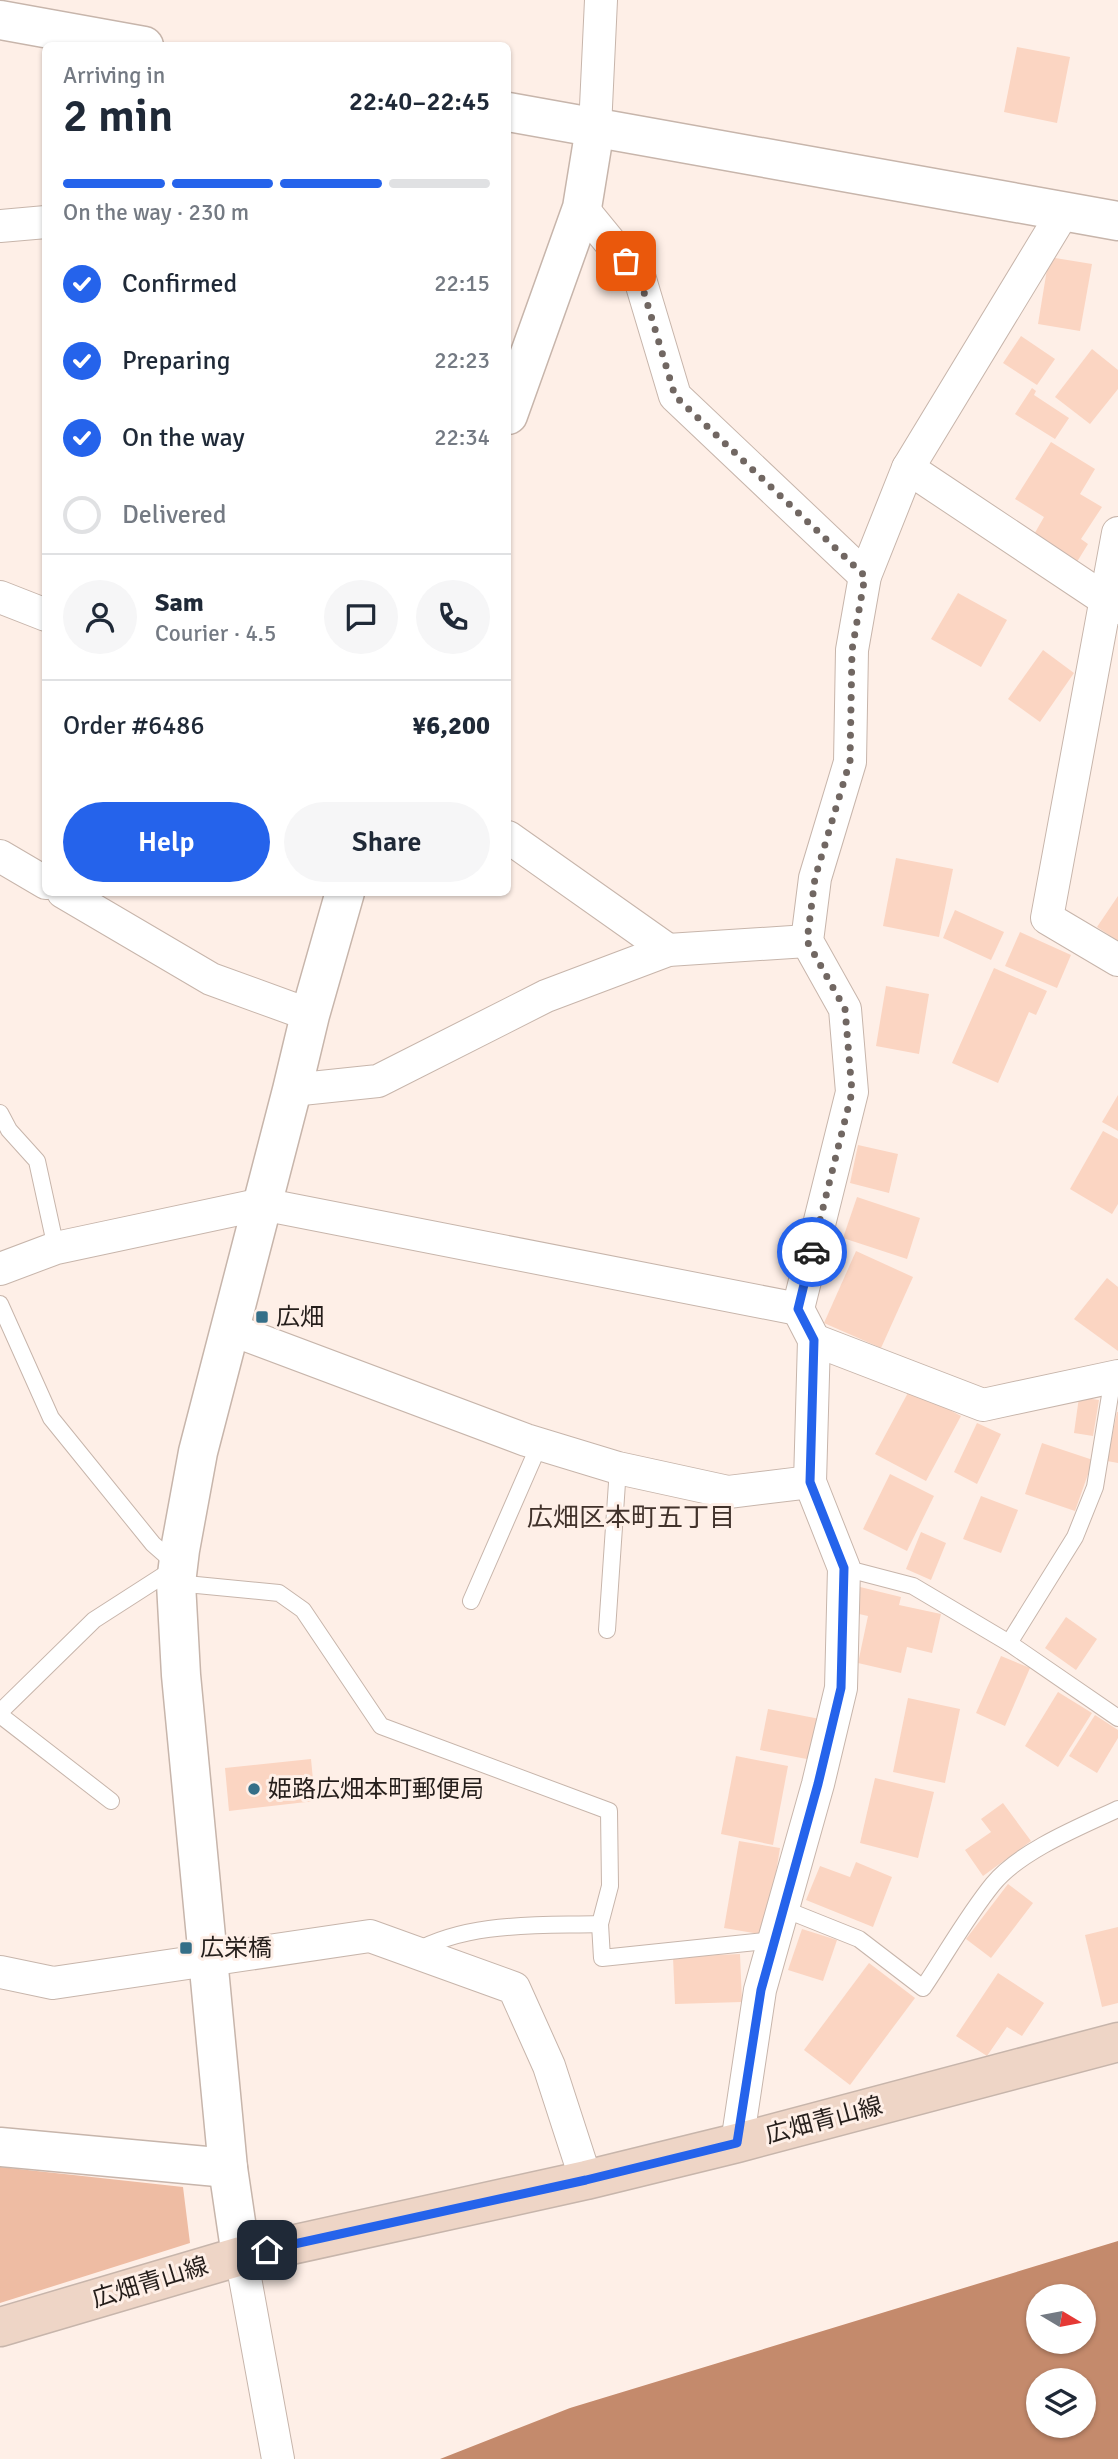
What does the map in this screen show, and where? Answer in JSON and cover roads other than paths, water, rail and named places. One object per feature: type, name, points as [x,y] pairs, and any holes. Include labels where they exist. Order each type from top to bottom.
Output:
[{"type":"main road","name":"広畑青山線","points":[[0,2327],[240,2256],[586,2180],[1118,2042]]},
{"type":"street","points":[[511,407],[582,208],[595,128],[601,0]]},
{"type":"street","points":[[0,20],[122,42]]},
{"type":"street","points":[[511,113],[1064,211],[1117,216]]},
{"type":"street","points":[[582,208],[640,279],[675,396],[865,576]]},
{"type":"street","points":[[737,2143],[761,1990],[818,1784],[841,1688],[844,1568],[810,1482],[814,1340],[798,1309],[852,1092],[845,1009],[807,941],[815,878],[850,761],[852,650],[865,576],[908,468],[1064,211]]},
{"type":"street","points":[[0,226],[42,222]]},
{"type":"street","points":[[908,468],[1112,603]]},
{"type":"street","points":[[1118,533],[1112,603],[1046,918],[1118,960]]},
{"type":"street","points":[[0,597],[42,613]]},
{"type":"street","points":[[511,839],[668,950]]},
{"type":"street","points":[[0,856],[42,881]]},
{"type":"street","points":[[70,896],[211,979],[310,1015]]},
{"type":"street","points":[[278,2459],[240,2256],[228,2168],[181,1675],[177,1574],[198,1452],[310,1015],[344,896]]},
{"type":"street","points":[[292,1090],[378,1081],[546,996],[668,950],[807,941]]},
{"type":"street","points":[[0,1269],[56,1248],[262,1204],[798,1309]]},
{"type":"street","points":[[230,1329],[526,1440],[618,1468],[728,1492],[810,1482]]},
{"type":"street","points":[[814,1340],[983,1405],[1115,1377]]},
{"type":"street","points":[[0,1972],[53,1983],[370,1936],[514,1988],[549,2067],[586,2180]]},
{"type":"street","points":[[0,2147],[228,2168]]},
{"type":"lane","points":[[0,1113],[9,1130],[37,1161],[56,1248]]},
{"type":"lane","points":[[0,1304],[51,1418],[177,1574]]},
{"type":"lane","points":[[1009,1643],[1075,1537],[1095,1487],[1115,1377]]},
{"type":"lane","points":[[471,1601],[540,1443]]},
{"type":"lane","points":[[607,1630],[618,1468]]},
{"type":"lane","points":[[844,1568],[913,1586],[1009,1643],[1118,1718]]},
{"type":"lane","points":[[111,1801],[0,1713],[94,1620],[177,1574],[279,1593],[303,1610],[381,1726],[609,1811],[610,1886],[600,1924],[602,1958],[775,1940]]},
{"type":"lane","points":[[783,1909],[859,1939],[923,1988],[994,1883],[1010,1868],[1055,1839],[1118,1809]]},
{"type":"lane","points":[[414,1952],[433,1941],[491,1928],[600,1924]]},
{"type":"place","name":"広畑","points":[[262,1317]]},
{"type":"place","name":"姫路広畑本町郵便局","points":[[254,1789]]},
{"type":"place","name":"広栄橋","points":[[186,1948]]},
{"type":"district","name":"広畑区本町五丁目","points":[[631,1518]]}]
